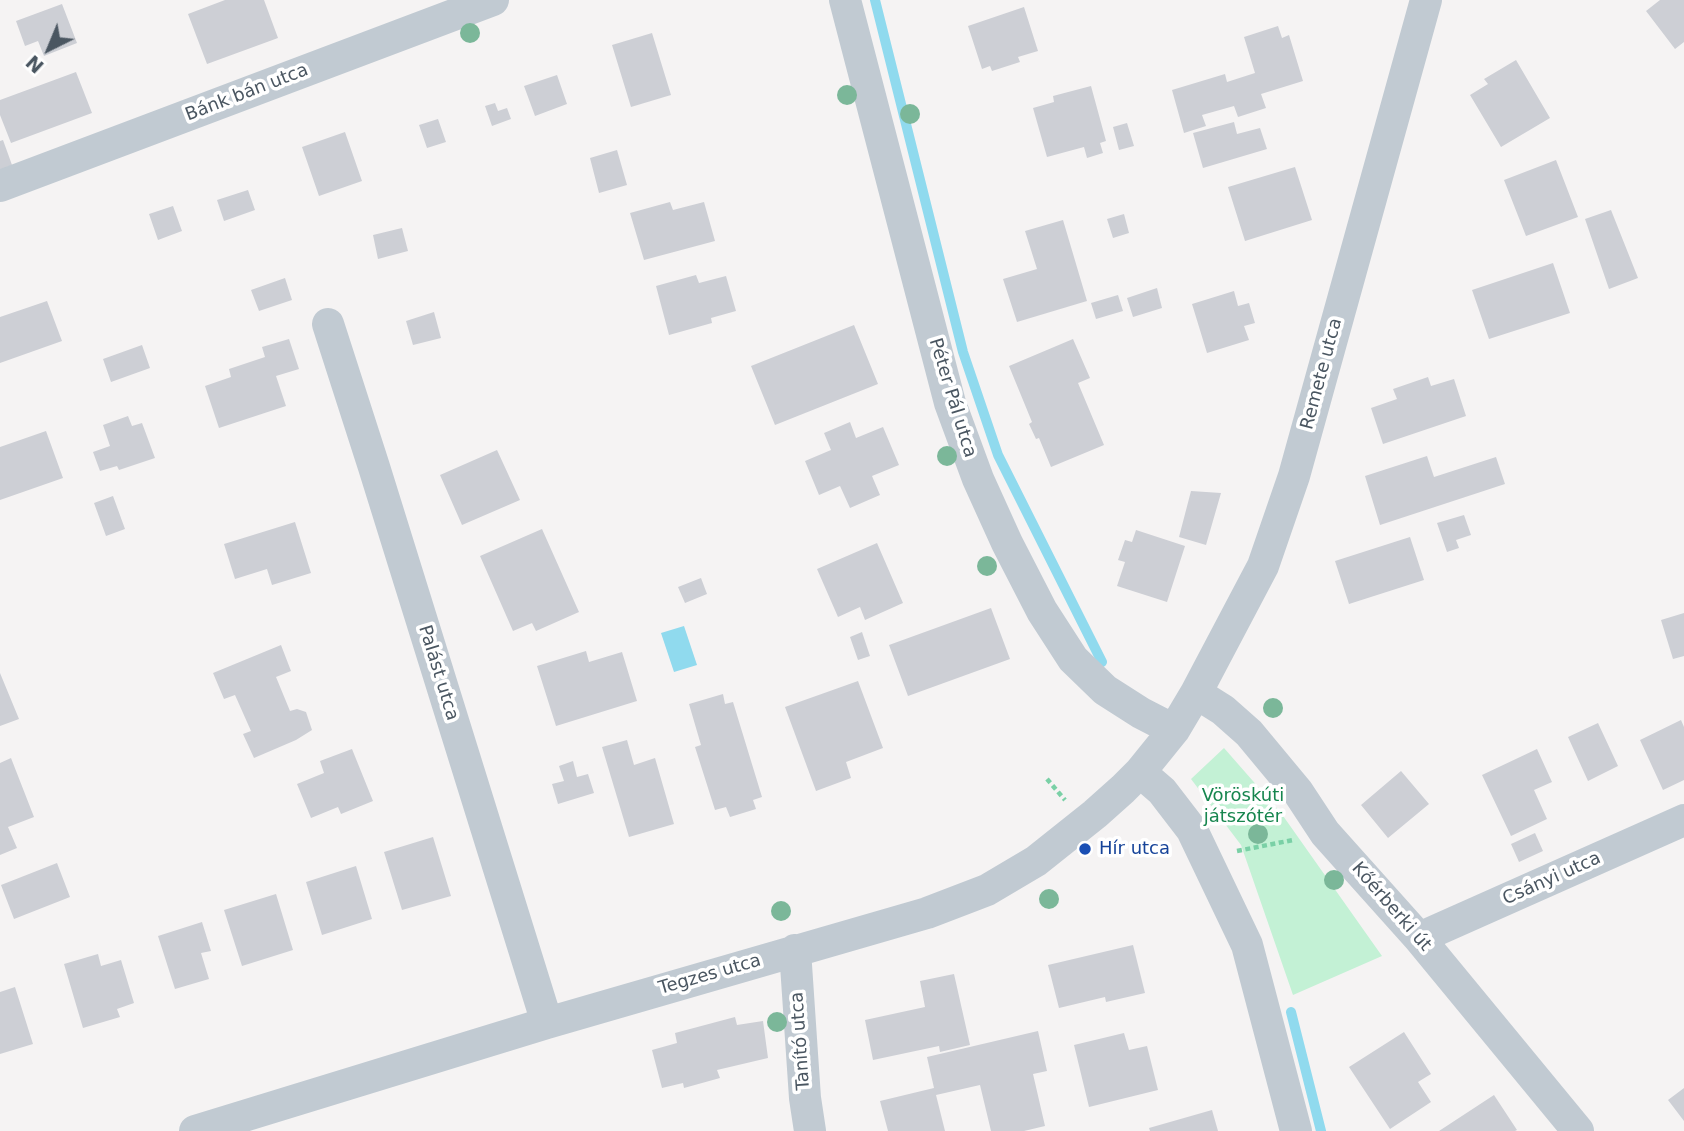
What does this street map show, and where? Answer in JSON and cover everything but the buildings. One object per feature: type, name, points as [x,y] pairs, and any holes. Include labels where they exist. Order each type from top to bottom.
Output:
[{"type":"street","name":"Bánk bán utca","points":[[0,186],[493,0]]},
{"type":"street","name":"Péter Pál utca","points":[[845,0],[950,403],[988,500],[1042,611],[1073,659],[1105,690],[1174,730]]},
{"type":"street","name":"Remete utca","points":[[1174,730],[1196,694],[1263,566],[1294,475],[1426,0]]},
{"type":"street","name":"Palást utca","points":[[328,324],[547,1023]]},
{"type":"street","name":"Kőérberki út","points":[[1196,694],[1223,710],[1249,733],[1298,792],[1325,833],[1419,938],[1578,1131]]},
{"type":"street","name":"Tegzes utca","points":[[198,1131],[547,1023],[927,913],[987,890],[1036,861],[1104,806],[1140,772],[1174,730]]},
{"type":"street","points":[[1140,772],[1162,791],[1192,830],[1247,946],[1296,1131]]},
{"type":"street","name":"Csányi utca","points":[[1419,938],[1684,820]]},
{"type":"street","name":"Tanító utca","points":[[795,950],[810,1131]]},
{"type":"path","points":[[1047,779],[1072,808]]},
{"type":"path","points":[[1212,869],[1237,851],[1325,833]]},
{"type":"green space","name":"Vöröskúti játszótér","points":[[1224,748],[1281,813],[1382,956],[1293,995],[1241,845],[1191,779]]},
{"type":"water","points":[[684,626],[697,665],[674,672],[661,633]]},
{"type":"waterway","points":[[875,0],[963,352],[998,455],[1102,662]]},
{"type":"waterway","points":[[1291,1012],[1321,1131]]},
{"type":"place","name":"Hír utca","points":[[1085,849]]}]
